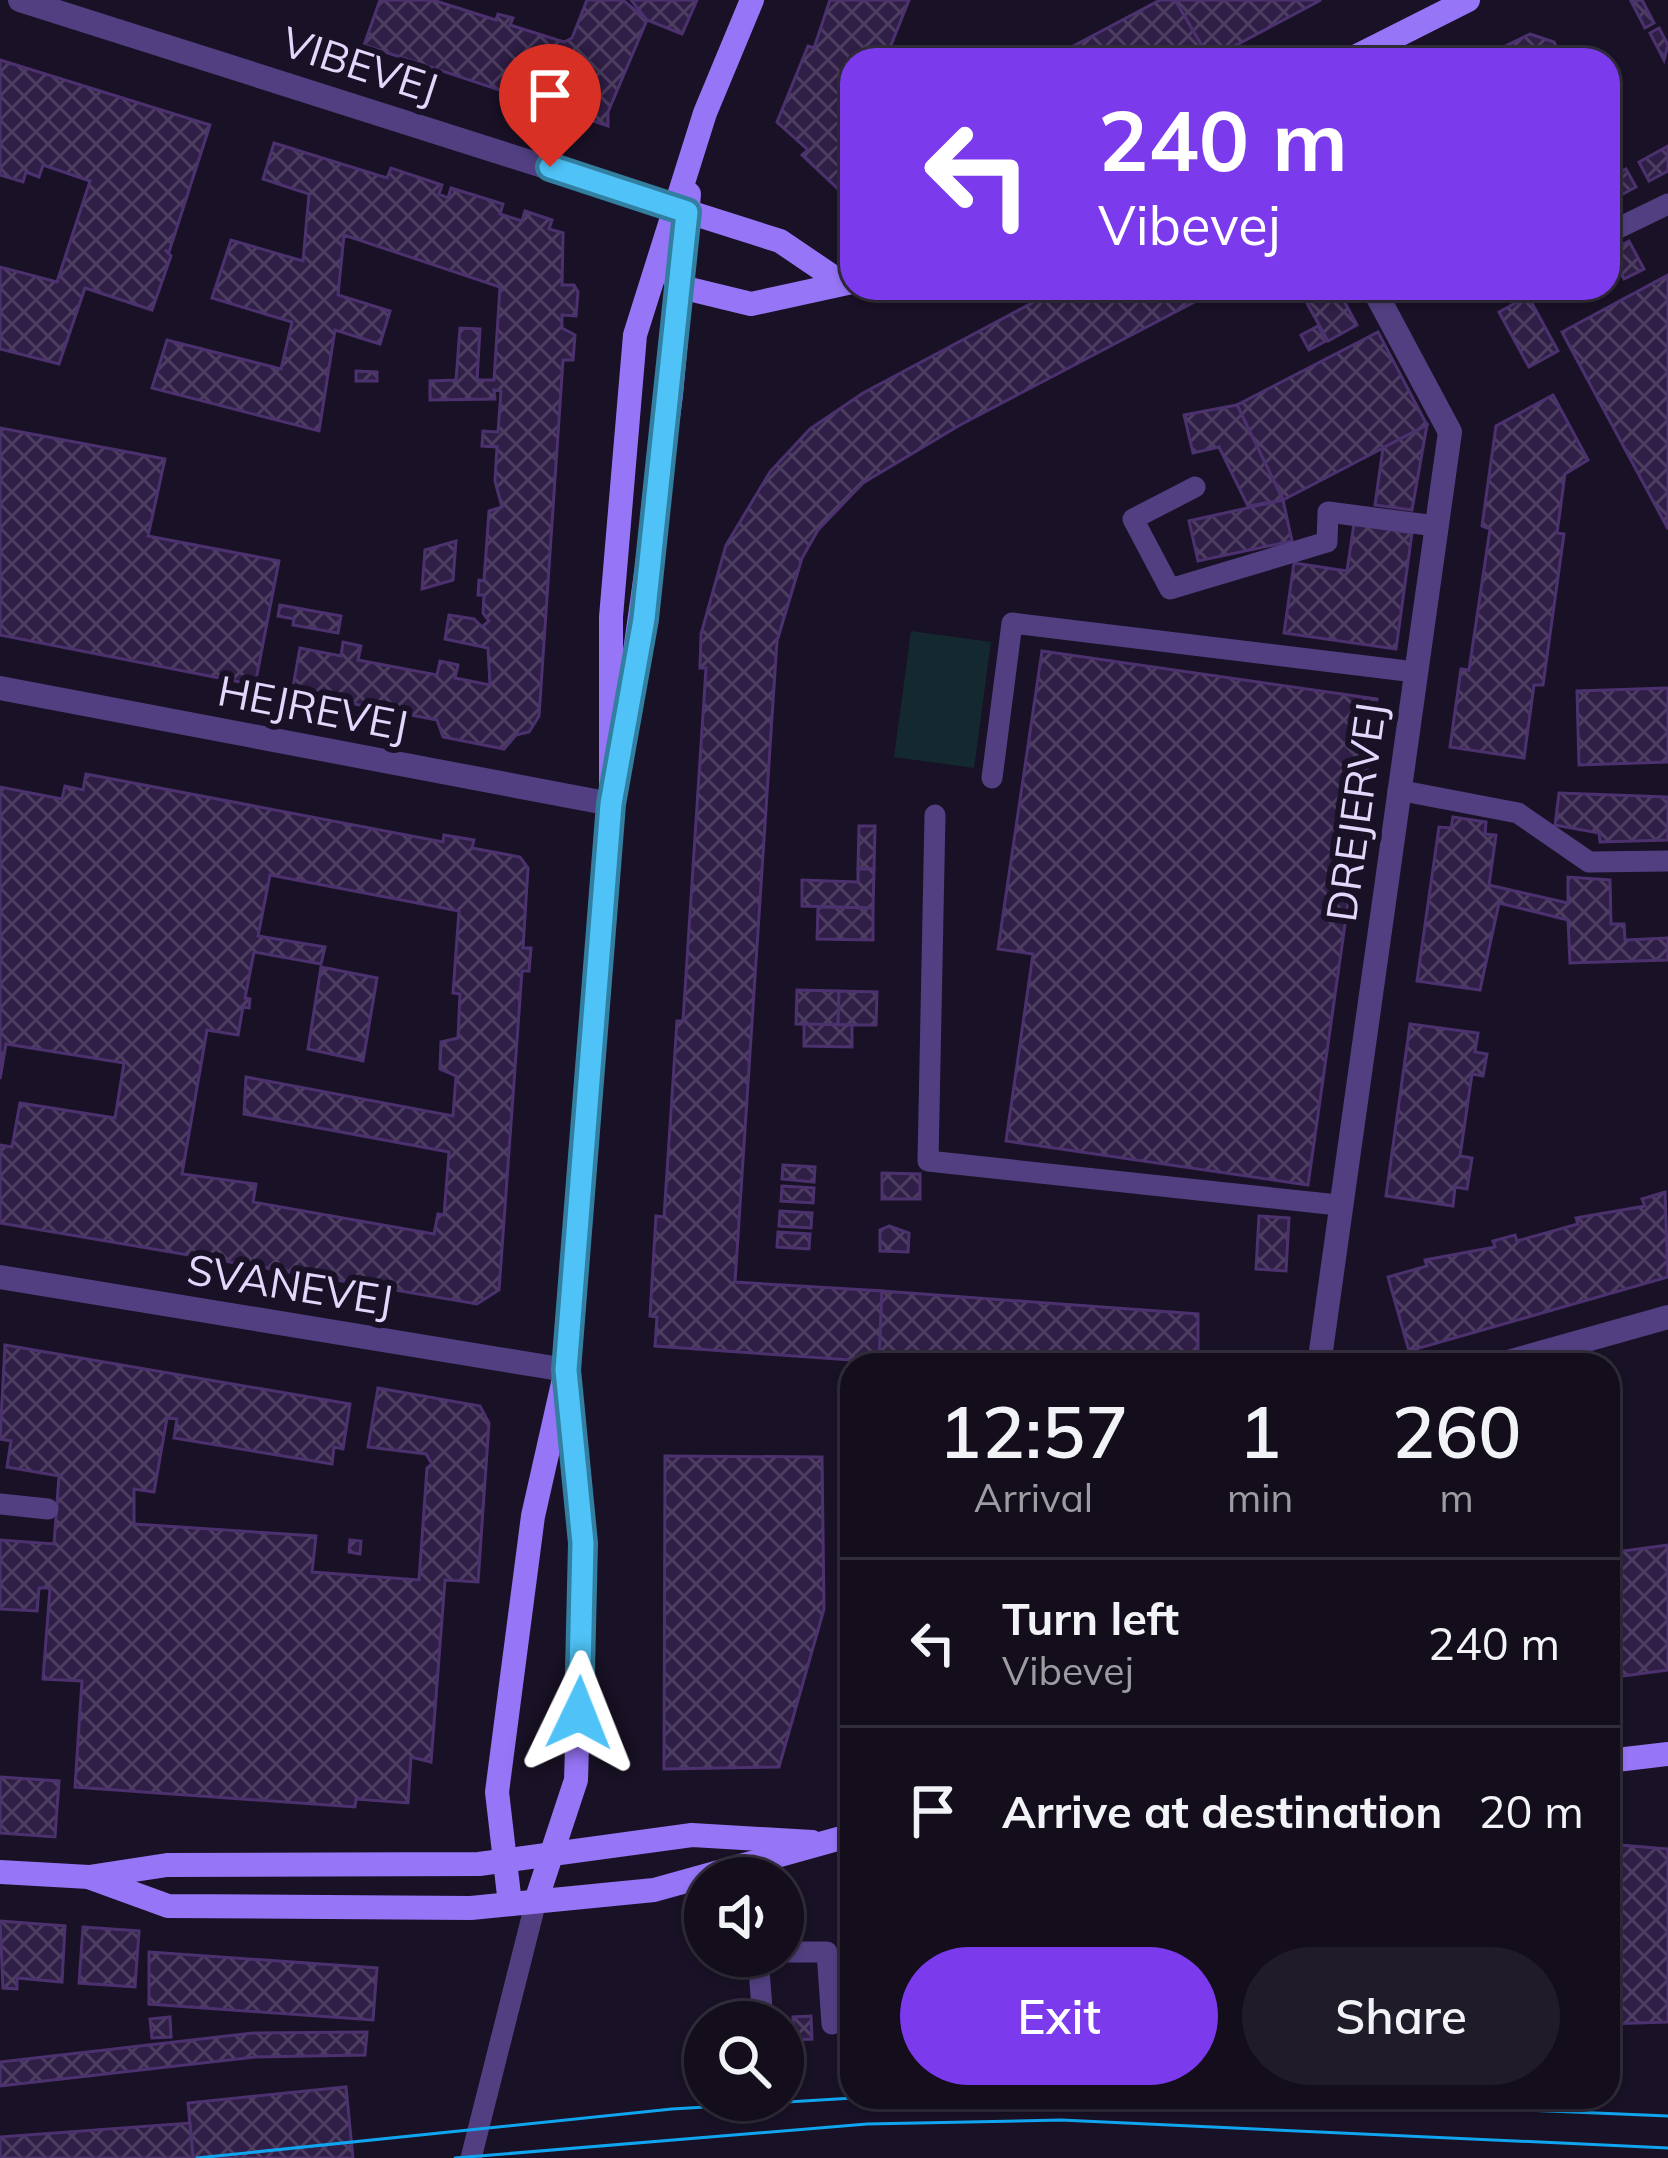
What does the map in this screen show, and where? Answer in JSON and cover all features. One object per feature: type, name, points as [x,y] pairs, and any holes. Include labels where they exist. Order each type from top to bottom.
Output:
[{"type":"street","name":"VIBEVEJ","points":[[20,0],[681,210]]},
{"type":"street","points":[[611,804],[644,619],[681,287],[681,210],[691,158],[752,0]]},
{"type":"street","points":[[1373,48],[1468,0]]},
{"type":"street","points":[[510,1904],[497,1792],[533,1516],[566,1370],[611,804],[611,617],[635,335],[665,235],[681,210]]},
{"type":"street","points":[[681,210],[780,241],[840,279]]},
{"type":"street","points":[[665,235],[666,259],[681,287],[751,304],[840,285]]},
{"type":"street","name":"DREJERVEJ","points":[[1320,1353],[1450,432],[1379,300]]},
{"type":"street","name":"HEJREVEJ","points":[[0,688],[611,804]]},
{"type":"street","name":"SVANEVEJ","points":[[0,1277],[566,1370]]},
{"type":"street","points":[[1540,1353],[1668,1317]]},
{"type":"street","points":[[536,1901],[576,1780],[578,1755],[583,1543],[566,1370]]},
{"type":"street","points":[[1620,1760],[1668,1754]]},
{"type":"street","points":[[0,1872],[89,1877],[167,1865],[479,1864],[692,1835],[812,1842]]},
{"type":"street","points":[[772,1857],[840,1837]]},
{"type":"street","points":[[89,1877],[168,1906],[471,1908],[684,1883]]},
{"type":"lane","points":[[1620,227],[1668,203]]},
{"type":"lane","points":[[1195,487],[1133,519],[1170,589],[1327,542],[1328,512],[1436,526]]},
{"type":"lane","points":[[992,778],[1012,623],[1415,672]]},
{"type":"lane","points":[[1398,790],[1518,813],[1589,862],[1668,861]]},
{"type":"lane","points":[[935,815],[928,1161],[1338,1204]]},
{"type":"lane","points":[[0,1504],[47,1509]]},
{"type":"lane","points":[[472,2158],[517,1962],[536,1901]]},
{"type":"lane","points":[[510,1904],[517,1962]]},
{"type":"lane","points":[[804,1952],[827,1952],[832,2024]]},
{"type":"shaded area","points":[[911,631],[991,642],[974,768],[894,757]]},
{"type":"building","points":[[380,0],[433,0],[496,20],[498,14],[513,18],[510,25],[564,42],[572,38],[587,0],[623,0],[647,20],[608,112],[608,126],[364,45]]},
{"type":"building","points":[[631,0],[697,0],[682,34],[647,20]]},
{"type":"building","points":[[830,0],[909,0],[890,48],[840,48],[840,191],[802,155],[808,150],[777,122],[808,46],[814,48]]},
{"type":"building","points":[[1160,0],[1175,0],[1204,48],[1070,48]]},
{"type":"building","points":[[1175,0],[1321,0],[1231,48],[1203,48]]},
{"type":"building","points":[[1642,0],[1654,23],[1645,28],[1631,1]]},
{"type":"building","points":[[1659,28],[1668,45],[1664,60],[1650,33]]},
{"type":"building","points":[[1530,34],[1554,42],[1557,48],[1501,48]]},
{"type":"building","points":[[0,60],[210,125],[169,252],[165,250],[171,256],[152,310],[85,288],[59,364],[0,349],[0,267],[57,282],[90,181],[43,165],[39,177],[26,172],[23,182],[0,175]]},
{"type":"building","points":[[274,143],[387,178],[391,168],[442,185],[439,194],[448,198],[451,188],[503,204],[500,214],[522,221],[525,211],[552,220],[549,229],[563,233],[562,285],[574,285],[578,292],[576,316],[562,315],[562,328],[575,335],[573,360],[563,360],[539,716],[529,732],[516,735],[504,749],[443,737],[437,720],[292,692],[300,648],[341,656],[343,642],[361,646],[358,660],[437,675],[440,661],[458,665],[455,678],[490,685],[488,648],[445,639],[449,615],[474,619],[482,627],[489,621],[483,613],[484,595],[478,595],[479,580],[484,581],[489,511],[502,507],[495,481],[497,447],[482,446],[483,431],[498,432],[501,391],[494,390],[495,399],[430,400],[430,381],[456,380],[460,328],[480,329],[477,380],[494,380],[500,287],[344,235],[338,295],[390,311],[380,344],[335,330],[319,431],[152,388],[167,340],[281,369],[292,322],[212,298],[231,240],[303,261],[309,194],[263,179]]},
{"type":"building","points":[[1668,146],[1668,171],[1649,181],[1639,162]]},
{"type":"building","points":[[1626,169],[1636,187],[1620,196],[1620,172]]},
{"type":"building","points":[[1629,241],[1644,269],[1624,279],[1620,272],[1620,246]]},
{"type":"building","points":[[1668,275],[1668,529],[1562,332]]},
{"type":"building","points":[[1037,300],[1198,300],[960,425],[863,483],[818,530],[802,558],[777,641],[735,1282],[882,1291],[879,1353],[840,1353],[840,1359],[655,1346],[657,1317],[650,1316],[656,1216],[664,1217],[677,1021],[683,1021],[706,668],[700,668],[701,634],[726,545],[770,472],[810,429],[863,393]]},
{"type":"building","points":[[1305,300],[1343,300],[1357,325],[1328,341]]},
{"type":"building","points":[[1530,300],[1558,351],[1529,367],[1499,312]]},
{"type":"building","points":[[1318,326],[1326,341],[1309,350],[1301,335]]},
{"type":"building","points":[[1378,332],[1427,425],[1283,500],[1237,405]]},
{"type":"building","points":[[356,371],[377,372],[377,381],[356,381]]},
{"type":"building","points":[[1553,395],[1588,460],[1565,474],[1557,533],[1564,534],[1543,685],[1534,685],[1524,758],[1450,747],[1461,669],[1469,670],[1490,529],[1482,526],[1496,426]]},
{"type":"building","points":[[1237,405],[1283,500],[1248,506],[1219,447],[1193,453],[1184,415]]},
{"type":"building","points":[[1427,425],[1412,510],[1375,505],[1383,448]]},
{"type":"building","points":[[0,428],[165,459],[148,536],[279,561],[255,685],[0,635]]},
{"type":"building","points":[[1283,500],[1292,541],[1198,561],[1189,521]]},
{"type":"building","points":[[1354,524],[1412,533],[1396,649],[1284,633],[1294,563],[1347,571]]},
{"type":"building","points":[[456,541],[453,580],[422,589],[425,550]]},
{"type":"building","points":[[280,605],[341,616],[338,633],[293,625],[294,619],[278,616]]},
{"type":"building","points":[[1042,651],[1377,699],[1308,1185],[1006,1141],[1033,954],[998,949]]},
{"type":"building","points":[[1668,688],[1668,762],[1579,765],[1577,691]]},
{"type":"building","points":[[86,774],[443,842],[444,835],[474,840],[472,848],[520,857],[528,868],[523,948],[531,948],[529,971],[522,971],[499,1290],[477,1304],[0,1223],[0,1145],[12,1147],[20,1103],[115,1118],[124,1063],[6,1044],[0,1079],[0,787],[62,799],[65,786],[83,790]],"holes":[[[270,875],[459,911],[453,993],[460,994],[458,1038],[441,1042],[440,1069],[456,1076],[453,1116],[246,1077],[244,1114],[449,1152],[444,1215],[438,1214],[434,1234],[253,1202],[256,1184],[182,1174],[207,1030],[238,1035],[243,1007],[249,1008],[250,999],[245,998],[254,952],[321,964],[325,947],[258,936]]]},
{"type":"building","points":[[1559,793],[1668,797],[1668,840],[1600,842],[1599,833],[1555,825]]},
{"type":"building","points":[[1453,817],[1486,822],[1485,834],[1496,835],[1489,885],[1568,903],[1568,877],[1610,880],[1611,924],[1624,924],[1625,940],[1668,938],[1668,960],[1570,963],[1568,920],[1499,903],[1480,990],[1417,981],[1439,827],[1451,828]]},
{"type":"building","points":[[859,826],[875,826],[874,869],[858,869]]},
{"type":"building","points":[[858,869],[874,869],[873,908],[802,906],[802,880],[858,882]]},
{"type":"building","points":[[818,907],[873,908],[873,940],[817,939]]},
{"type":"building","points":[[321,967],[377,978],[363,1061],[308,1049]]},
{"type":"building","points":[[797,990],[839,991],[838,1025],[796,1024]]},
{"type":"building","points":[[839,991],[877,992],[876,1025],[838,1025]]},
{"type":"building","points":[[804,1024],[852,1025],[852,1047],[804,1046]]},
{"type":"building","points":[[1410,1024],[1478,1033],[1475,1052],[1487,1054],[1483,1076],[1472,1074],[1460,1156],[1472,1158],[1467,1189],[1455,1187],[1453,1206],[1386,1196]]},
{"type":"building","points":[[783,1165],[815,1167],[814,1182],[782,1179]]},
{"type":"building","points":[[882,1173],[920,1174],[920,1199],[882,1199]]},
{"type":"building","points":[[782,1186],[814,1188],[813,1203],[781,1201]]},
{"type":"building","points":[[1665,1192],[1668,1277],[1409,1351],[1388,1277],[1427,1266],[1425,1260],[1495,1247],[1493,1241],[1515,1235],[1517,1241],[1578,1224],[1576,1218],[1645,1206],[1642,1199]]},
{"type":"building","points":[[780,1211],[812,1213],[811,1228],[779,1226]]},
{"type":"building","points":[[1259,1216],[1289,1218],[1286,1271],[1256,1269]]},
{"type":"building","points":[[889,1226],[909,1233],[908,1252],[880,1251],[880,1230]]},
{"type":"building","points":[[778,1232],[810,1234],[809,1249],[777,1247]]},
{"type":"building","points":[[882,1291],[1198,1314],[1198,1353],[879,1353]]},
{"type":"building","points":[[5,1345],[350,1404],[343,1449],[334,1447],[332,1464],[174,1438],[177,1419],[167,1418],[154,1492],[134,1489],[134,1524],[316,1536],[312,1572],[419,1580],[427,1468],[432,1464],[426,1454],[368,1447],[378,1388],[480,1406],[489,1423],[478,1582],[445,1580],[431,1762],[411,1757],[408,1803],[356,1799],[355,1807],[75,1787],[82,1681],[43,1679],[50,1588],[39,1588],[37,1611],[0,1609],[0,1540],[54,1544],[59,1476],[7,1467],[11,1441],[0,1439]]},
{"type":"building","points":[[665,1456],[822,1457],[824,1609],[779,1767],[664,1769]]},
{"type":"building","points":[[350,1540],[361,1541],[360,1554],[349,1552]]},
{"type":"building","points":[[1668,1545],[1668,1670],[1620,1676],[1620,1551]]},
{"type":"building","points":[[0,1777],[59,1781],[55,1837],[0,1833]]},
{"type":"building","points":[[1620,1845],[1668,1849],[1668,2022],[1620,2024]]},
{"type":"building","points":[[0,1921],[65,1926],[62,1982],[17,1978],[17,1989],[3,1988]]},
{"type":"building","points":[[83,1927],[139,1931],[135,1987],[79,1983]]},
{"type":"building","points":[[149,1952],[377,1968],[373,2020],[149,2004]]},
{"type":"building","points":[[804,2016],[811,2016],[812,2039],[804,2039]]},
{"type":"building","points":[[170,2017],[171,2037],[152,2038],[150,2019]]},
{"type":"building","points":[[367,2032],[365,2055],[255,2057],[0,2086],[0,2062],[253,2033]]},
{"type":"building","points":[[346,2087],[353,2158],[193,2158],[188,2103]]},
{"type":"building","points":[[190,2123],[193,2158],[0,2158],[0,2137]]},
{"type":"tram line","points":[[197,2158],[672,2109],[840,2099]]},
{"type":"tram line","points":[[1500,2109],[1668,2116]]},
{"type":"tram line","points":[[455,2158],[867,2124],[1061,2120],[1668,2148]]},
{"type":"route","points":[[550,167],[687,212],[644,619],[611,804],[566,1370],[583,1543],[579,1713]]}]
